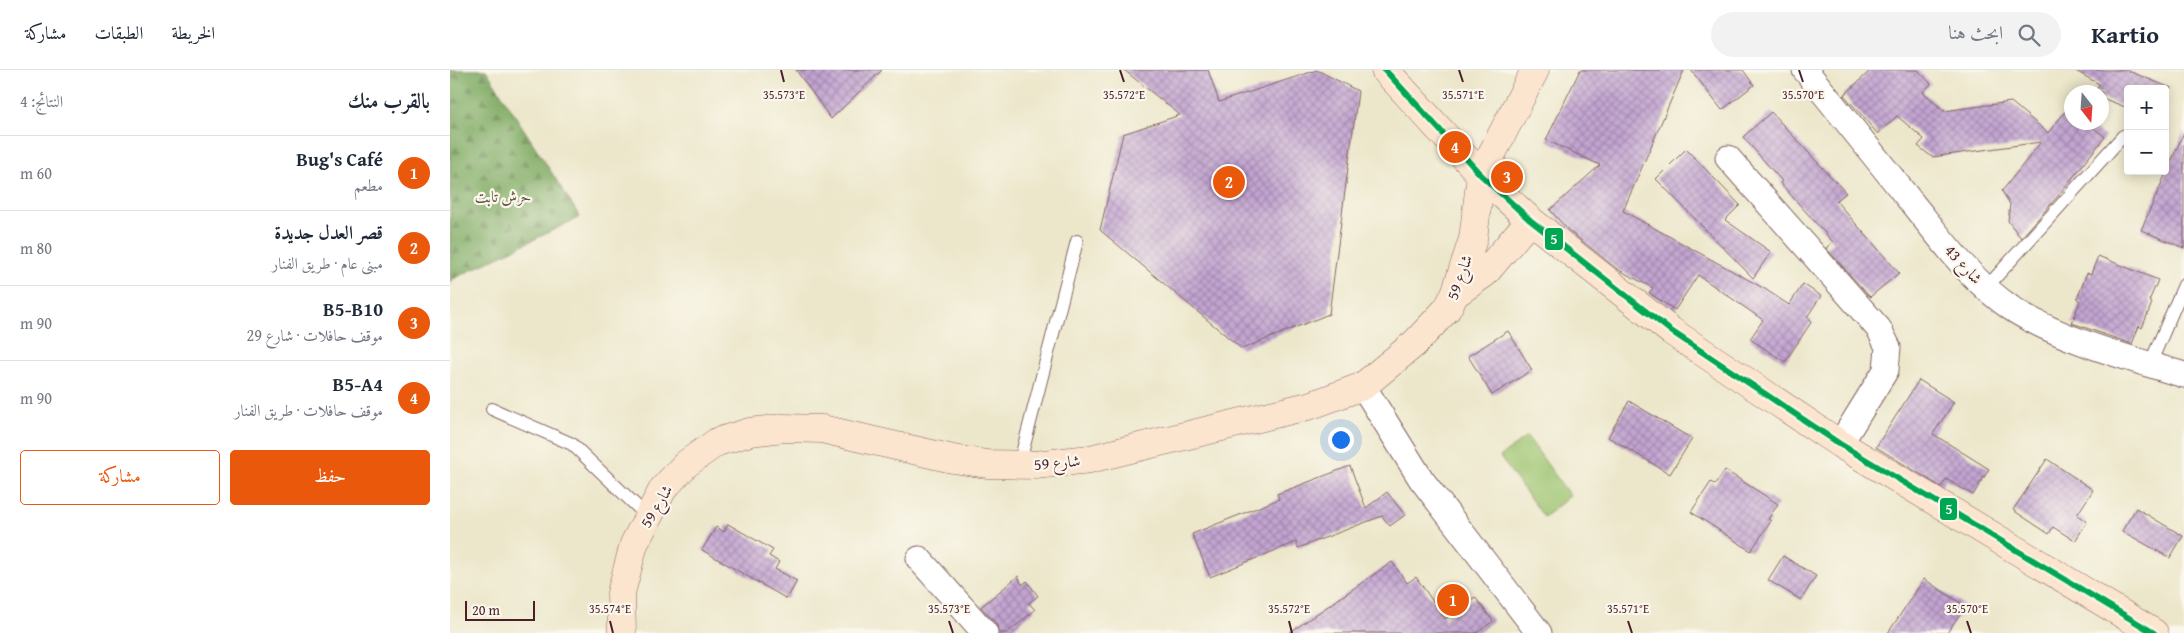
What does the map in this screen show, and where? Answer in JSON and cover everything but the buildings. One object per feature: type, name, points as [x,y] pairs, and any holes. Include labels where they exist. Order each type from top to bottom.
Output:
[{"type":"street","points":[[1385,70],[1481,176],[1530,220],[1671,331],[1840,444],[2154,633]]},
{"type":"street","name":"شارع 59","points":[[622,633],[621,593],[634,544],[663,489],[686,464],[717,442],[750,432],[783,428],[822,429],[952,459],[987,464],[1019,464],[1090,459],[1312,405],[1364,386],[1415,343],[1447,309],[1455,294],[1473,239],[1481,176],[1535,70]]},
{"type":"street","name":"شارع 43","points":[[1805,70],[1944,243],[1986,288],[2012,308],[2043,325],[2079,340],[2184,375]]},
{"type":"street","points":[[1728,158],[1879,328],[1888,347],[1886,370],[1840,444]]},
{"type":"street","points":[[1455,294],[1485,273],[1530,220]]},
{"type":"street","points":[[1364,386],[1421,479],[1539,633]]},
{"type":"street","points":[[919,559],[985,633]]},
{"type":"lane","points":[[1986,288],[2123,136]]},
{"type":"lane","points":[[1019,464],[1077,241]]},
{"type":"lane","points":[[2150,364],[2184,285]]},
{"type":"lane","points":[[492,409],[572,444],[648,517]]},
{"type":"green space","name":"حرش تابت","points":[[450,70],[486,70],[580,217],[453,279],[450,285]]},
{"type":"green space","points":[[1527,436],[1570,496],[1544,517],[1500,457]]},
{"type":"transit line","name":"5","points":[[1385,70],[1481,175],[1530,220],[1671,331],[1840,444],[2154,633]]},
{"type":"place","name":"B5-A4","points":[[1455,147]]},
{"type":"place","name":"B5-B10","points":[[1507,177]]},
{"type":"place","name":"قصر العدل جديدة","points":[[1229,182]]},
{"type":"place","name":"Bug's Café","points":[[1453,600]]}]
